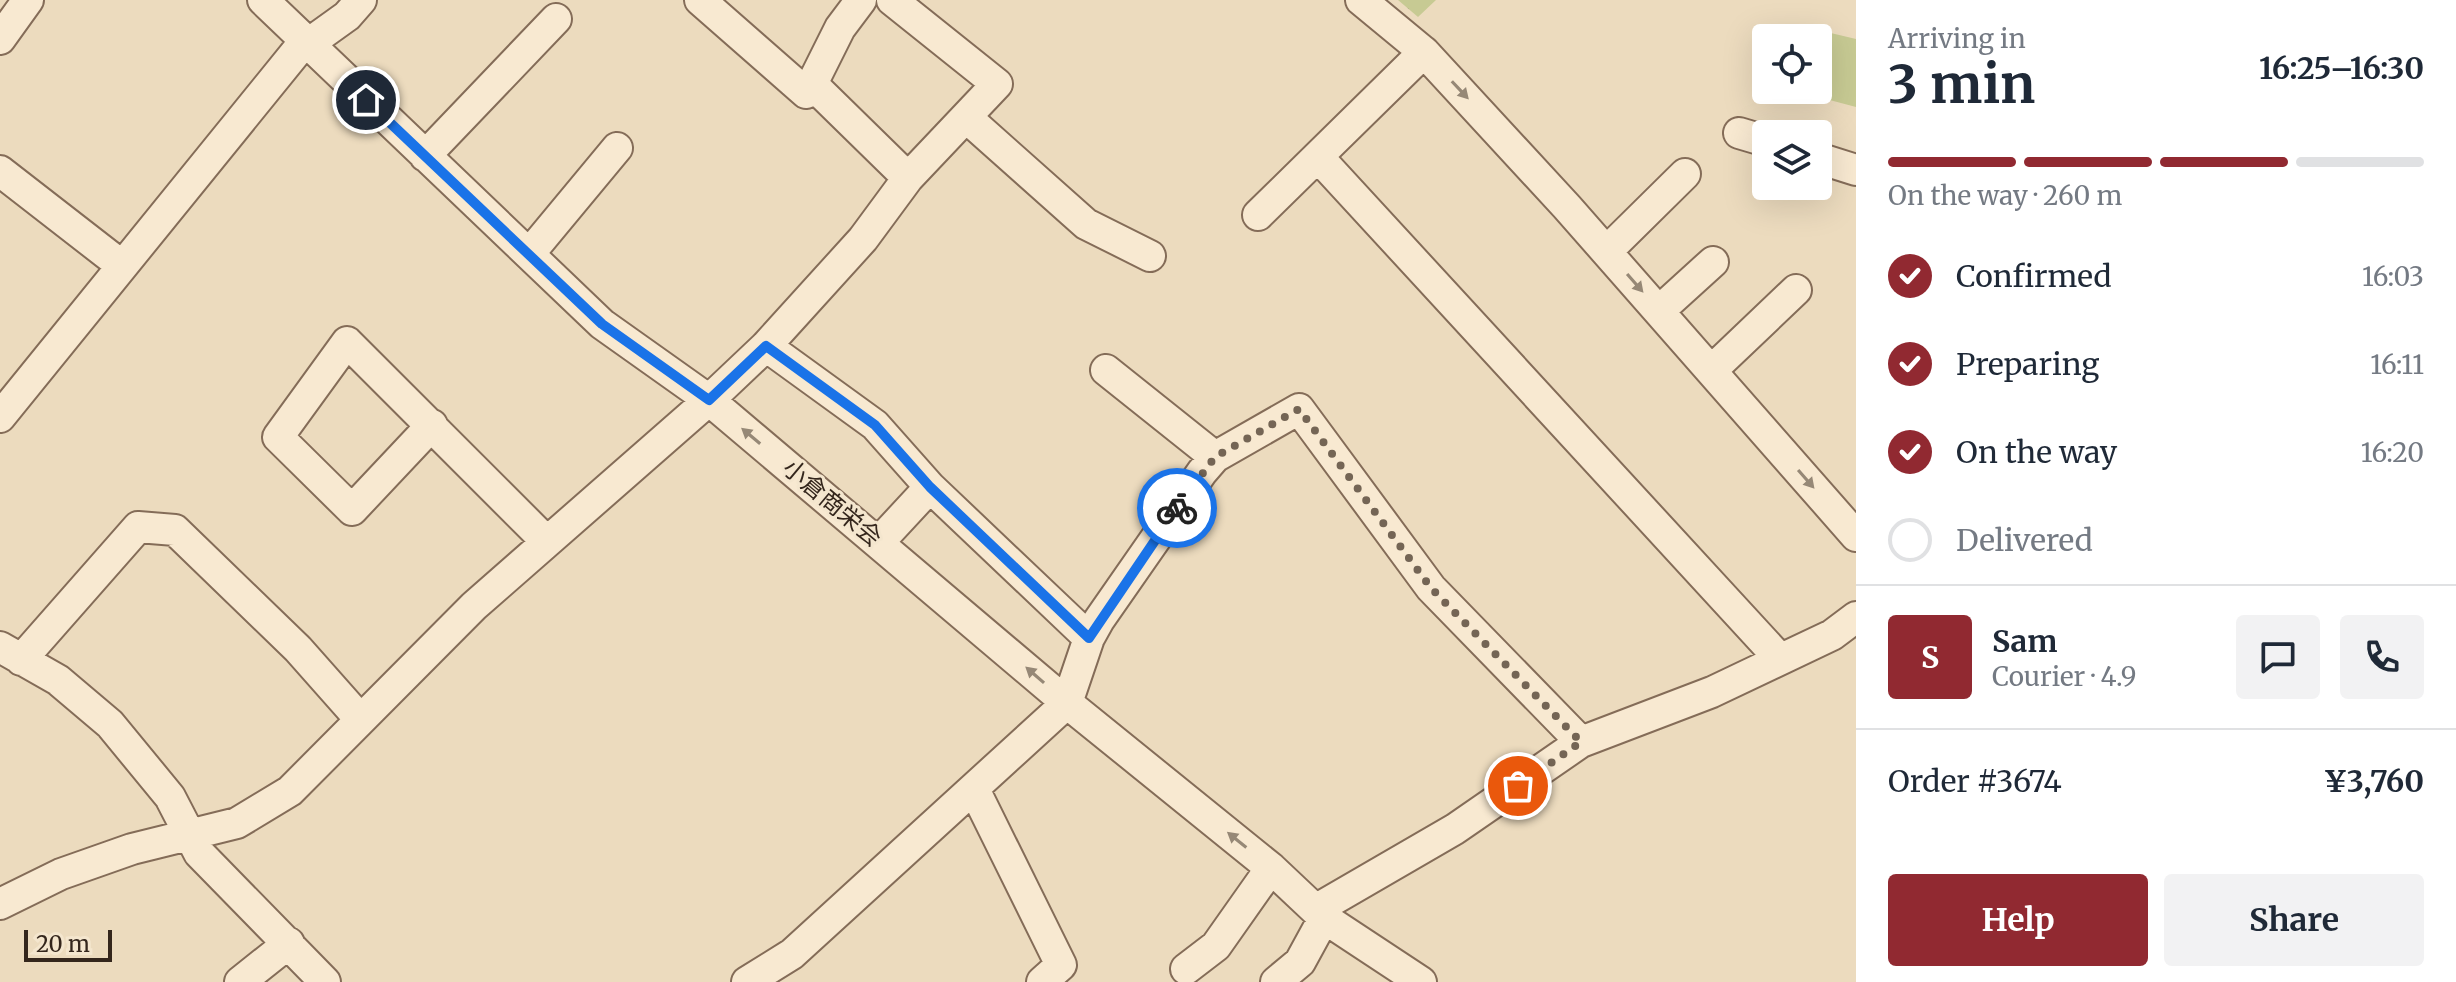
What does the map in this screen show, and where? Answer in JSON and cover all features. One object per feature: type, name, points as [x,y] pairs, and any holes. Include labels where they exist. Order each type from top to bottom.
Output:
[{"type":"street","points":[[0,39],[28,0]]},
{"type":"street","name":"小倉商栄会","points":[[263,0],[602,324],[709,400],[1321,913],[1421,982]]},
{"type":"street","points":[[0,416],[306,43],[347,16],[361,0]]},
{"type":"street","points":[[700,0],[806,93],[840,28],[861,0]]},
{"type":"street","points":[[0,904],[75,869],[132,849],[237,823],[290,791],[474,606],[709,400],[766,346],[863,239],[908,178],[997,84],[892,0]]},
{"type":"street","points":[[1361,0],[1424,52],[1607,251],[1856,536]]},
{"type":"street","points":[[425,156],[556,19]]},
{"type":"street","points":[[1258,215],[1424,52]]},
{"type":"street","points":[[812,84],[908,178]]},
{"type":"street","points":[[967,118],[1086,224],[1150,256]]},
{"type":"street","points":[[529,254],[617,148]]},
{"type":"street","points":[[1319,158],[1780,659]]},
{"type":"street","points":[[1832,162],[1856,170]]},
{"type":"street","points":[[0,171],[121,265]]},
{"type":"street","points":[[1607,251],[1685,174]]},
{"type":"street","points":[[1659,311],[1713,262]]},
{"type":"street","points":[[1712,370],[1796,290]]},
{"type":"street","points":[[432,425],[352,510],[278,437],[347,342],[432,425],[546,541]]},
{"type":"street","points":[[766,346],[875,425],[930,487],[1089,638]]},
{"type":"street","points":[[1106,370],[1215,457]]},
{"type":"street","points":[[759,979],[792,954],[1067,703],[1089,638],[1193,484],[1215,457],[1299,409],[1431,588],[1581,742]]},
{"type":"street","points":[[879,542],[930,487]]},
{"type":"street","points":[[325,982],[199,853],[170,797],[110,724],[58,680],[10,654],[138,527],[175,530],[298,649],[360,719]]},
{"type":"street","points":[[1276,982],[1300,962],[1321,913],[1455,829],[1581,742],[1712,692],[1832,635],[1856,617]]},
{"type":"street","points":[[974,789],[1061,965],[1042,982]]},
{"type":"street","points":[[1186,969],[1216,946],[1271,868]]},
{"type":"street","points":[[240,982],[289,943]]},
{"type":"green space","points":[[1398,0],[1436,0],[1418,17]]},
{"type":"green space","points":[[1832,33],[1856,39],[1856,107],[1832,101]]},
{"type":"way so far","points":[[1177,508],[1215,457],[1299,409],[1431,588],[1581,742],[1518,786]]},
{"type":"route","points":[[366,100],[602,324],[709,400],[766,346],[875,425],[930,487],[1089,638],[1177,508]]}]
